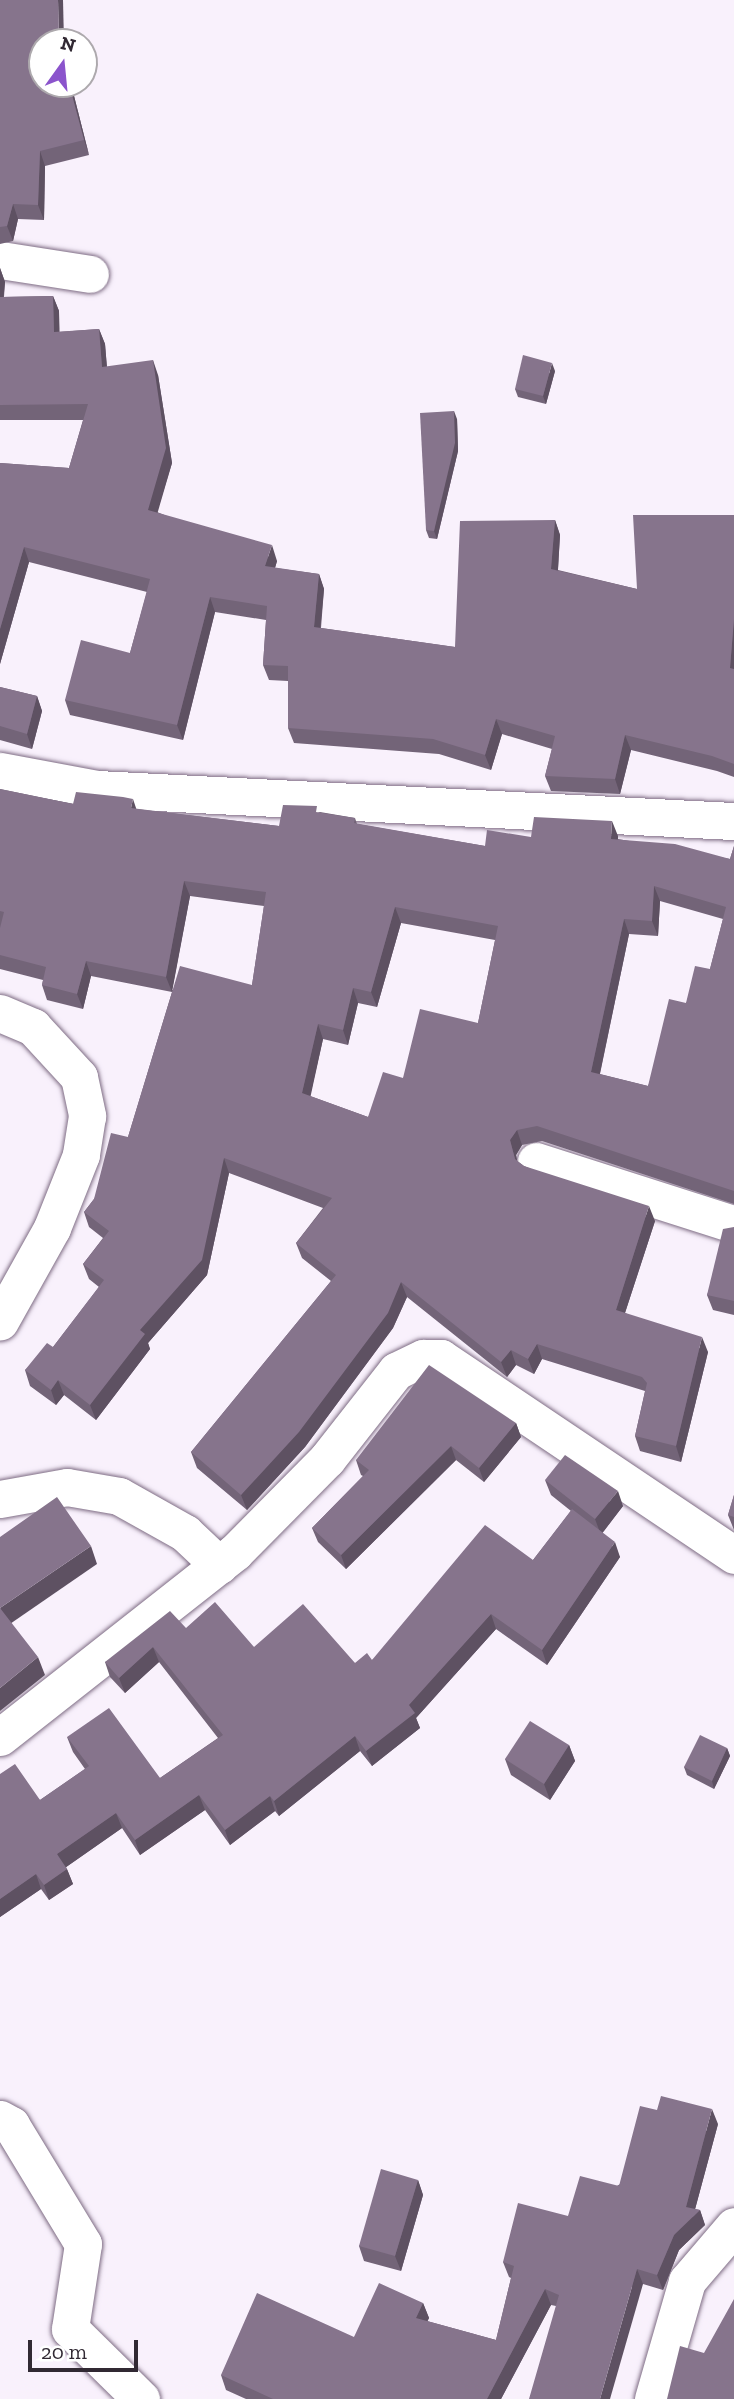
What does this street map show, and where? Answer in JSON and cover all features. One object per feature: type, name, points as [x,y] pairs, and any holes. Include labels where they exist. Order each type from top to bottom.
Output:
[{"type":"street","points":[[0,260],[90,274]]},
{"type":"street","points":[[0,771],[97,789],[734,821]]},
{"type":"street","points":[[0,1013],[33,1027],[79,1077],[87,1116],[81,1155],[52,1228],[0,1321]]},
{"type":"street","points":[[536,1161],[734,1224]]},
{"type":"street","points":[[0,1737],[219,1565],[327,1459],[396,1371],[441,1358],[734,1555]]},
{"type":"street","points":[[0,1499],[67,1487],[119,1496],[185,1533],[219,1565]]},
{"type":"street","points":[[0,2119],[11,2126],[83,2245],[70,2329],[141,2399]]},
{"type":"street","points":[[653,2399],[687,2281],[734,2226]]},
{"type":"building","points":[[0,0],[58,0],[59,28],[28,28],[28,98],[73,98],[84,140],[40,151],[38,205],[13,204],[7,226],[0,227]]},
{"type":"building","points":[[53,296],[54,332],[99,329],[102,367],[153,360],[166,448],[148,510],[272,545],[265,566],[319,574],[314,627],[455,647],[460,521],[555,520],[551,569],[637,589],[633,515],[734,515],[734,619],[730,668],[734,669],[734,764],[625,735],[615,779],[545,776],[555,736],[496,719],[485,755],[433,739],[288,728],[288,666],[263,665],[267,606],[210,597],[177,725],[65,700],[81,640],[130,653],[150,579],[24,547],[0,629],[0,463],[69,468],[88,404],[0,405],[0,297]]},
{"type":"building","points":[[523,355],[552,363],[543,396],[515,389]]},
{"type":"building","points":[[454,411],[455,443],[434,531],[426,530],[420,413]]},
{"type":"building","points":[[0,687],[37,696],[27,734],[0,726]]},
{"type":"building","points":[[0,789],[73,804],[76,792],[123,797],[133,799],[131,808],[279,826],[283,805],[317,806],[316,812],[355,818],[354,823],[485,846],[487,830],[531,837],[534,817],[612,821],[611,839],[675,844],[730,859],[734,846],[734,1191],[537,1126],[517,1130],[510,1140],[515,1159],[524,1166],[649,1206],[616,1310],[702,1337],[676,1446],[635,1436],[647,1383],[642,1377],[537,1344],[528,1359],[511,1350],[501,1362],[401,1282],[388,1313],[299,1432],[241,1495],[191,1452],[336,1275],[296,1243],[332,1198],[224,1158],[202,1260],[140,1330],[145,1334],[90,1405],[58,1380],[51,1390],[25,1370],[47,1343],[53,1347],[104,1280],[83,1264],[109,1231],[84,1212],[94,1199],[111,1133],[128,1137],[180,966],[252,985],[266,892],[184,881],[166,977],[86,961],[77,994],[42,985],[46,967],[0,955],[0,928],[4,912],[0,911]],"holes":[[[654,886],[726,907],[710,969],[695,966],[686,1003],[669,999],[648,1086],[591,1072],[624,919],[652,921]],[[395,907],[498,926],[478,1023],[420,1009],[403,1078],[383,1072],[368,1117],[302,1093],[318,1024],[343,1030],[353,988],[371,992]]]},
{"type":"building","points":[[734,1227],[734,1301],[707,1295],[723,1229]]},
{"type":"building","points":[[429,1365],[516,1423],[479,1468],[451,1446],[341,1555],[312,1528],[369,1470],[356,1460]]},
{"type":"building","points":[[565,1455],[618,1491],[595,1519],[545,1480]]},
{"type":"building","points":[[734,1495],[734,1517],[728,1515]]},
{"type":"building","points":[[57,1497],[91,1546],[0,1608],[0,1537]]},
{"type":"building","points":[[572,1509],[615,1542],[542,1650],[491,1614],[409,1705],[415,1713],[366,1751],[355,1736],[274,1801],[270,1796],[225,1830],[199,1795],[135,1840],[116,1813],[57,1854],[67,1869],[44,1885],[36,1874],[0,1899],[0,1774],[15,1764],[40,1800],[89,1766],[67,1737],[109,1708],[160,1778],[223,1735],[153,1647],[119,1678],[105,1662],[170,1611],[186,1628],[215,1602],[254,1647],[303,1604],[355,1663],[367,1653],[372,1660],[485,1525],[533,1560]]},
{"type":"building","points":[[0,1608],[38,1657],[0,1688]]},
{"type":"building","points":[[530,1721],[569,1745],[544,1784],[505,1759]]},
{"type":"building","points":[[700,1735],[727,1748],[712,1781],[684,1767]]},
{"type":"building","points":[[661,2096],[712,2109],[686,2207],[700,2210],[674,2235],[657,2275],[637,2269],[600,2399],[529,2399],[559,2295],[545,2289],[487,2399],[273,2399],[221,2375],[257,2293],[354,2337],[379,2283],[423,2303],[416,2318],[496,2340],[514,2266],[503,2262],[518,2203],[568,2216],[580,2176],[619,2186],[640,2106],[657,2110]]},
{"type":"building","points":[[381,2169],[418,2180],[395,2256],[359,2246]]},
{"type":"building","points":[[734,2299],[734,2399],[667,2399],[680,2346],[704,2353]]}]
